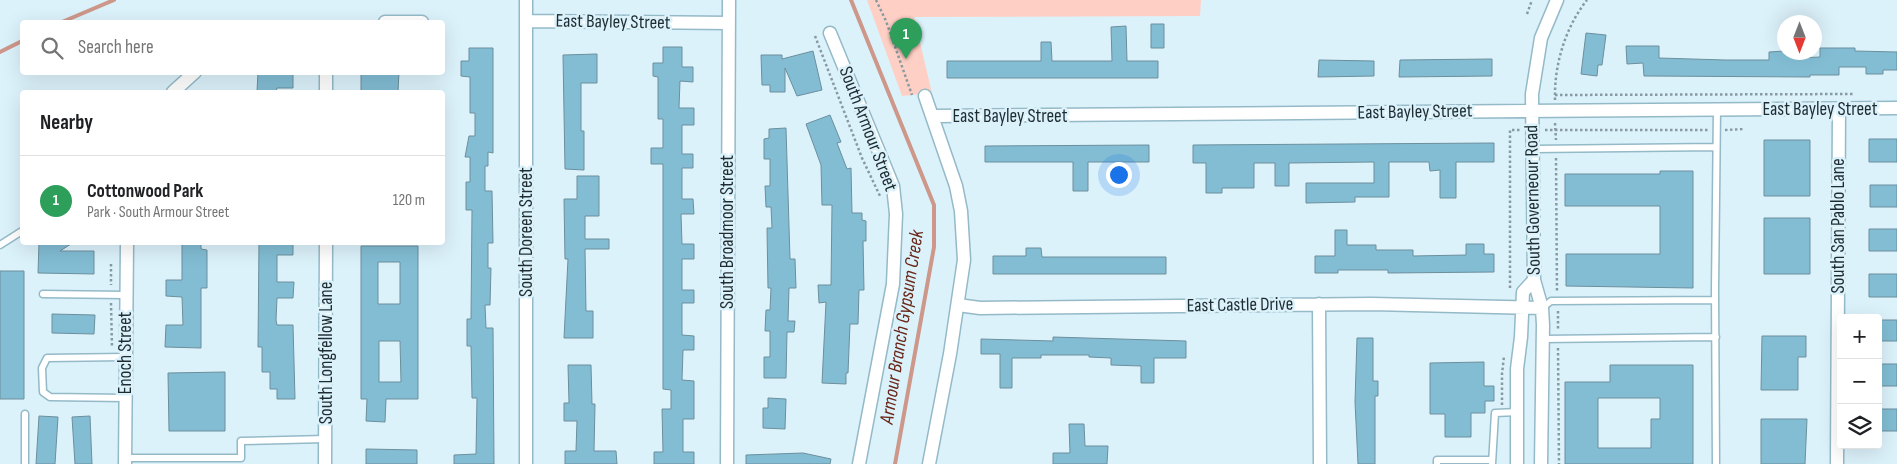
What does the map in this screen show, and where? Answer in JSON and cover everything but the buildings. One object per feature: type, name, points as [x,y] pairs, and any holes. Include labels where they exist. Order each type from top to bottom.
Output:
[{"type":"street","name":"South Doreen Street","points":[[526,0],[526,464]]},
{"type":"street","name":"South Broadmoor Street","points":[[727,464],[729,0]]},
{"type":"street","name":"South Governeour Road","points":[[1541,464],[1543,339],[1542,308],[1534,280],[1532,110],[1534,74],[1541,38],[1557,0]]},
{"type":"street","name":"East Bayley Street","points":[[526,20],[729,23]]},
{"type":"street","name":"South Armour Street","points":[[830,33],[893,186],[896,214],[893,284],[860,464]]},
{"type":"street","points":[[175,90],[192,75]]},
{"type":"street","points":[[326,75],[326,90]]},
{"type":"street","points":[[925,96],[934,116],[961,210],[964,260],[958,304],[929,464]]},
{"type":"street","name":"South San Pablo Lane","points":[[1837,464],[1839,108]]},
{"type":"street","name":"East Bayley Street","points":[[934,116],[1275,115],[1532,110],[1897,108]]},
{"type":"street","name":"Enoch Street","points":[[125,461],[127,245]]},
{"type":"street","name":"South Longfellow Lane","points":[[325,464],[326,245]]},
{"type":"street","points":[[1518,464],[1516,307],[1523,292],[1534,280]]},
{"type":"street","name":"East Castle Drive","points":[[958,304],[980,308],[1319,304],[1542,308]]},
{"type":"street","points":[[1319,304],[1320,464]]},
{"type":"lane","points":[[1716,464],[1717,109]]},
{"type":"lane","points":[[1533,149],[1716,147]]},
{"type":"lane","points":[[0,245],[20,232]]},
{"type":"lane","points":[[43,294],[125,295]]},
{"type":"lane","points":[[1542,308],[1551,300],[1715,300]]},
{"type":"lane","points":[[1543,339],[1716,337]]},
{"type":"lane","points":[[125,357],[47,358],[42,368],[43,392],[50,397],[125,398]]},
{"type":"lane","points":[[1437,464],[1437,460],[1492,462],[1495,413],[1518,412]]},
{"type":"lane","points":[[25,414],[25,464]]},
{"type":"lane","points":[[125,461],[240,458],[240,441],[326,440]]},
{"type":"path","points":[[876,0],[886,21],[913,96],[925,96]]},
{"type":"path","points":[[1527,14],[1532,0]]},
{"type":"path","points":[[1559,464],[1554,95],[1562,49],[1573,18],[1587,0]]},
{"type":"path","points":[[814,36],[862,158],[880,195],[881,202]]},
{"type":"path","points":[[1554,95],[1858,94]]},
{"type":"path","points":[[1516,307],[1510,130],[1746,129]]},
{"type":"path","points":[[1502,413],[1502,374],[1506,347]]},
{"type":"shaded area","points":[[867,0],[1201,0],[1200,16],[914,17],[932,93],[902,96]]},
{"type":"waterway","points":[[67,20],[114,0]]},
{"type":"waterway","name":"Armour Branch Gypsum Creek","points":[[851,0],[934,205],[934,247],[895,464]]},
{"type":"waterway","points":[[0,52],[20,42]]},
{"type":"place","name":"Cottonwood Park","points":[[906,59]]}]
